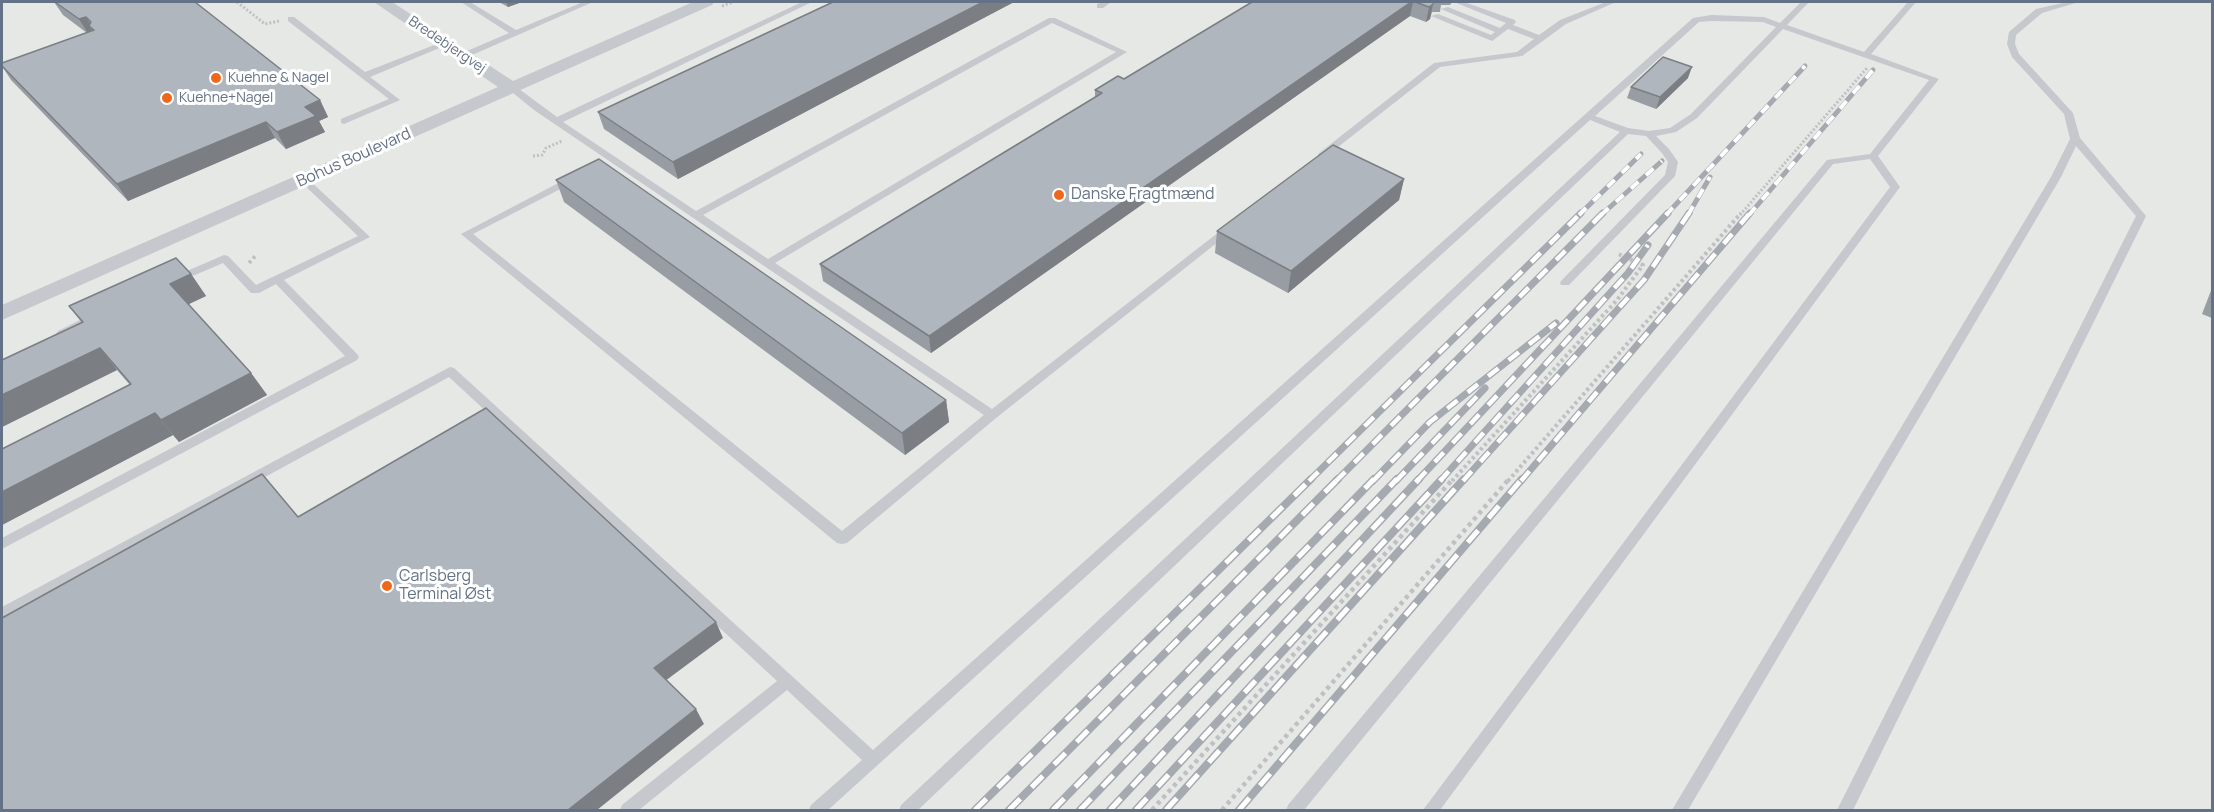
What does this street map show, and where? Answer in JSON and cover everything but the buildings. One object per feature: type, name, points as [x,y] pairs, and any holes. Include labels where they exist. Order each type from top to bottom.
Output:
[{"type":"street","name":"Bredebjergvej","points":[[382,2],[512,88]]},
{"type":"street","name":"Bohus Boulevard","points":[[2,313],[706,2]]},
{"type":"lane","points":[[465,2],[515,33]]},
{"type":"lane","points":[[463,56],[589,2]]},
{"type":"lane","points":[[557,121],[808,2]]},
{"type":"lane","points":[[1439,13],[1492,38],[1512,22],[1458,2]]},
{"type":"lane","points":[[1307,167],[1437,65],[1519,54],[1563,22],[1612,2]]},
{"type":"lane","points":[[1588,116],[1626,131],[1649,134],[1673,129],[1694,116],[1805,2]]},
{"type":"lane","points":[[1871,57],[1912,2]]},
{"type":"lane","points":[[1845,810],[2141,216],[2075,139],[2068,113],[2015,55],[2011,44],[2012,34],[2039,11],[2075,2]]},
{"type":"lane","points":[[817,810],[1696,20],[1711,18],[1764,20],[1935,79],[1873,156],[1830,162],[1294,810]]},
{"type":"lane","points":[[291,19],[395,100],[344,121]]},
{"type":"lane","points":[[696,215],[1052,20],[1123,52],[768,263]]},
{"type":"lane","points":[[1502,30],[1539,38]]},
{"type":"lane","points":[[364,76],[445,44]]},
{"type":"lane","points":[[512,88],[576,134],[607,162],[696,215],[992,415]]},
{"type":"lane","points":[[907,810],[1626,131]]},
{"type":"lane","points":[[1565,283],[1670,176],[1672,162],[1666,151],[1649,134]]},
{"type":"lane","points":[[1680,810],[2056,177],[2075,139]]},
{"type":"lane","points":[[1431,810],[1895,187],[1873,156]]},
{"type":"lane","points":[[581,175],[466,234],[842,539],[992,415],[1233,226]]},
{"type":"lane","points":[[170,282],[224,258],[255,290],[365,237],[304,180]]},
{"type":"lane","points":[[2,544],[353,357],[278,279]]},
{"type":"lane","points":[[58,346],[67,341],[63,334],[106,311]]},
{"type":"lane","points":[[2,614],[450,371],[873,760]]},
{"type":"lane","points":[[628,810],[788,681]]},
{"type":"path","points":[[237,2],[265,24],[291,19]]},
{"type":"path","points":[[1222,810],[1871,57]]},
{"type":"path","points":[[533,156],[542,154],[546,148],[576,134]]},
{"type":"path","points":[[1152,810],[1617,300],[1643,265],[1601,246]]},
{"type":"shaded area","points":[[2,2],[2212,2],[2212,810],[2,810]]},
{"type":"railway","points":[[1666,215],[1805,66]]},
{"type":"railway","points":[[1749,215],[1873,70]]},
{"type":"railway","points":[[1579,215],[1641,154]]},
{"type":"railway","points":[[1601,215],[1662,161]]},
{"type":"railway","points":[[1688,215],[1710,177]]},
{"type":"railway","points":[[1309,481],[1581,213]]},
{"type":"railway","points":[[1417,481],[1668,213]]},
{"type":"railway","points":[[1463,481],[1644,280],[1689,213]]},
{"type":"railway","points":[[1521,481],[1750,213]]},
{"type":"railway","points":[[1336,481],[1601,215]]},
{"type":"railway","points":[[1440,481],[1628,273],[1648,245]]},
{"type":"railway","points":[[1373,481],[1430,422],[1556,323]]},
{"type":"railway","points":[[1396,481],[1485,388]]},
{"type":"railway","points":[[975,810],[1311,479]]},
{"type":"railway","points":[[1009,810],[1338,479]]},
{"type":"railway","points":[[1053,810],[1374,479]]},
{"type":"railway","points":[[1080,810],[1397,479]]},
{"type":"railway","points":[[1110,810],[1419,479]]},
{"type":"railway","points":[[1136,810],[1442,479]]},
{"type":"railway","points":[[1166,810],[1464,479]]},
{"type":"railway","points":[[1239,810],[1522,479]]},
{"type":"place","name":"Kuehne & Nagel","points":[[216,78]]},
{"type":"place","name":"Kuehne+Nagel","points":[[167,98]]},
{"type":"place","name":"Danske Fragtmænd","points":[[1059,195]]},
{"type":"place","name":"Carlsberg Terminal Øst","points":[[387,586]]}]
